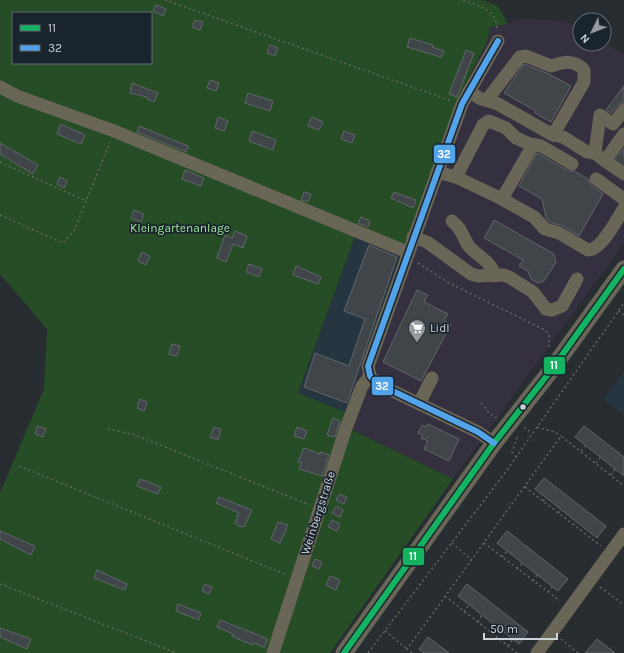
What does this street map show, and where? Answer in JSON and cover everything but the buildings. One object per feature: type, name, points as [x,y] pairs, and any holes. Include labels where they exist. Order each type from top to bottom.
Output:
[{"type":"main road","points":[[344,653],[494,443],[562,355],[624,269]]},
{"type":"street","points":[[494,443],[478,432],[376,383],[370,376],[368,366],[413,237],[462,104],[498,42]]},
{"type":"street","points":[[487,100],[520,57],[526,56],[551,66],[564,62],[574,63],[584,70],[584,82],[552,135]]},
{"type":"street","points":[[0,87],[17,96],[114,131],[407,254]]},
{"type":"street","points":[[469,92],[498,104],[552,135],[563,137],[587,152],[606,157],[624,174]]},
{"type":"street","points":[[606,157],[600,115],[613,124],[624,110]]},
{"type":"street","points":[[456,178],[483,125],[489,121],[506,128],[516,138],[533,145],[541,146],[572,164]]},
{"type":"street","points":[[606,157],[624,134]]},
{"type":"street","points":[[502,199],[533,145]]},
{"type":"street","points":[[437,172],[456,178],[502,199],[534,217],[545,229],[559,233],[588,250],[597,248],[602,243],[624,208]]},
{"type":"street","points":[[596,179],[624,199]]},
{"type":"street","points":[[452,221],[460,228],[468,245],[490,265],[496,276]]},
{"type":"street","points":[[413,237],[427,242],[471,274],[478,276],[509,277],[533,292],[546,309],[558,309],[562,306],[577,280]]},
{"type":"street","name":"Weinbergstraße","points":[[273,653],[296,578],[356,400],[362,386],[370,376]]},
{"type":"street","points":[[419,404],[432,378]]},
{"type":"street","points":[[537,653],[624,534]]},
{"type":"path","points":[[165,0],[462,104]]},
{"type":"path","points":[[463,0],[490,10],[497,22],[498,42]]},
{"type":"path","points":[[0,215],[63,243],[74,231],[114,131]]},
{"type":"path","points":[[0,162],[86,201]]},
{"type":"path","points":[[407,254],[449,283],[544,330],[549,336],[549,349],[562,355]]},
{"type":"path","points":[[368,653],[532,433],[624,303]]},
{"type":"path","points":[[618,311],[624,315]]},
{"type":"path","points":[[536,427],[554,432],[561,436],[624,486]]},
{"type":"path","points":[[524,428],[532,433]]},
{"type":"path","points":[[108,429],[135,435],[319,509]]},
{"type":"path","points":[[407,649],[561,436]]},
{"type":"path","points":[[581,451],[585,446]]},
{"type":"path","points":[[596,463],[600,458]]},
{"type":"path","points":[[19,466],[296,578]]},
{"type":"path","points":[[611,475],[615,469]]},
{"type":"path","points":[[525,487],[610,553]]},
{"type":"path","points":[[543,501],[546,498]]},
{"type":"path","points":[[558,513],[561,510]]},
{"type":"path","points":[[573,525],[576,522]]},
{"type":"path","points":[[451,543],[472,560]]},
{"type":"path","points":[[484,543],[569,609]]},
{"type":"path","points":[[502,557],[507,551]]},
{"type":"path","points":[[517,569],[522,563]]},
{"type":"path","points":[[533,581],[537,575]]},
{"type":"path","points":[[591,579],[624,605]]},
{"type":"path","points":[[0,584],[177,653]]},
{"type":"path","points":[[548,592],[552,587]]},
{"type":"path","points":[[445,596],[517,653]]},
{"type":"path","points":[[464,612],[470,605]]},
{"type":"path","points":[[478,622],[482,615]]},
{"type":"path","points":[[493,634],[498,627]]},
{"type":"path","points":[[385,631],[412,653]]},
{"type":"path","points":[[552,632],[578,653]]},
{"type":"path","points":[[508,646],[513,640]]},
{"type":"shaded area","points":[[524,19],[566,21],[572,24],[572,52],[612,52],[612,47],[624,54],[624,243],[453,479],[340,424],[459,97],[488,39],[490,27]]},
{"type":"shaded area","points":[[358,228],[404,247],[345,412],[298,394]]},
{"type":"shaded area","points":[[624,372],[624,415],[603,399]]},
{"type":"green space","name":"Kleingartenanlage","points":[[0,0],[483,0],[498,6],[508,24],[490,27],[488,39],[459,97],[404,247],[358,228],[298,393],[345,412],[340,424],[453,479],[330,653],[0,653],[0,493],[44,389],[47,329],[0,274]]},
{"type":"tunnel","points":[[614,159],[624,166]]},
{"type":"transit line","name":"32","points":[[494,443],[478,432],[376,383],[370,376],[368,366],[462,104],[498,41]]},
{"type":"transit line","name":"11","points":[[344,653],[494,443],[549,373],[624,269]]},
{"type":"place","name":"Lidl","points":[[417,343]]}]
